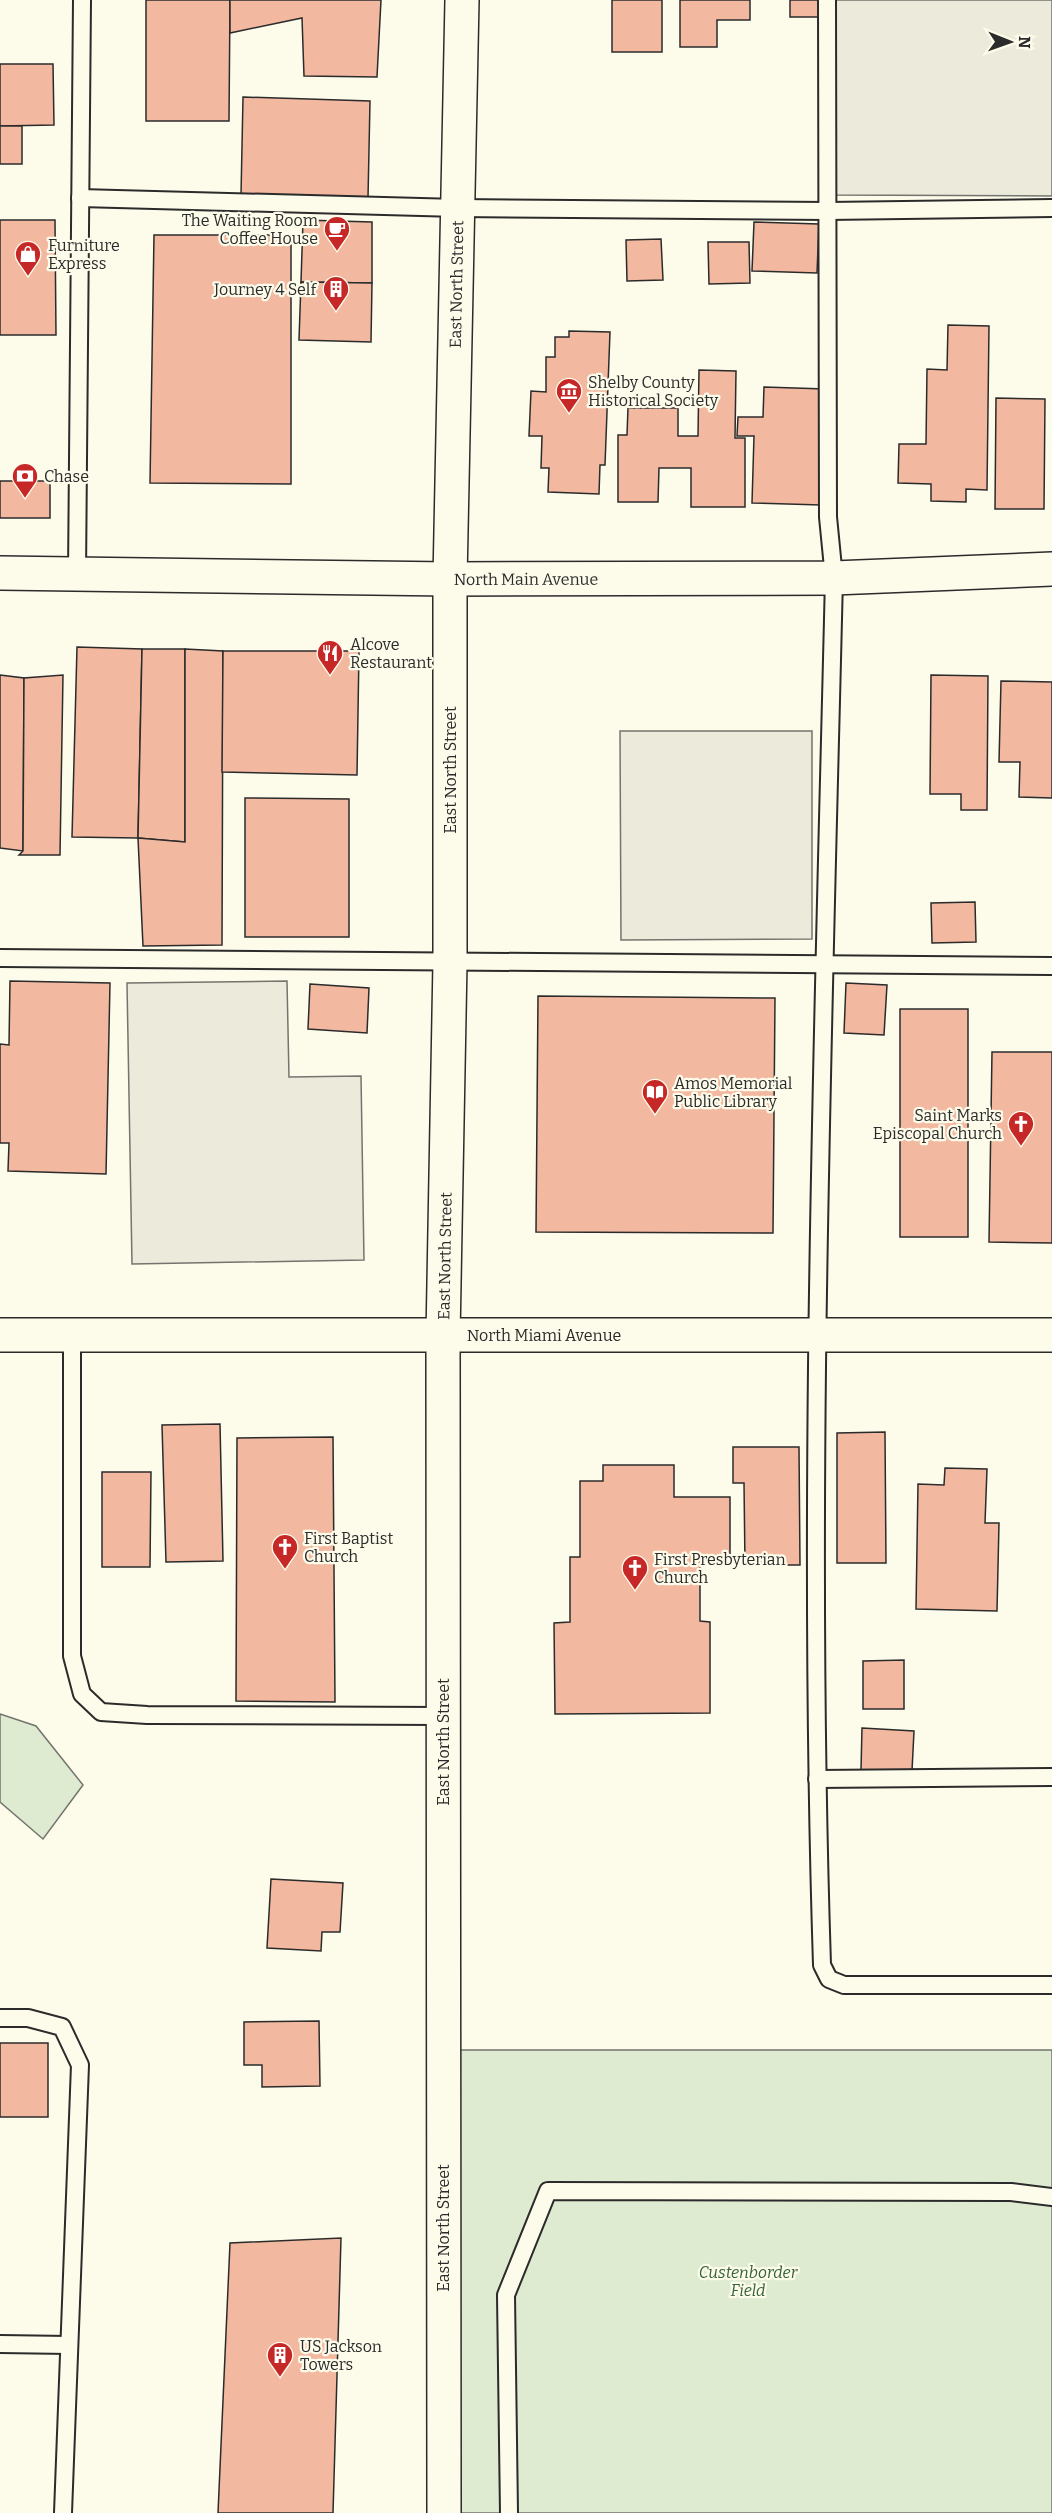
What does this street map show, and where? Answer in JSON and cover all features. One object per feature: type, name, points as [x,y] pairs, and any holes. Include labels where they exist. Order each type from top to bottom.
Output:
[{"type":"main road","name":"East North Street","points":[[444,2513],[442,1336],[450,962],[450,579],[462,0]]},
{"type":"main road","name":"North Main Avenue","points":[[0,573],[450,579],[834,578],[1052,569]]},
{"type":"main road","name":"North Miami Avenue","points":[[0,1335],[1052,1335]]},
{"type":"lane","points":[[77,574],[82,0]]},
{"type":"lane","points":[[827,0],[828,517],[834,578],[824,964],[818,1335],[817,1779],[822,1965],[829,1979],[844,1985],[1052,1985]]},
{"type":"lane","points":[[80,198],[458,208],[828,211],[1052,208]]},
{"type":"lane","points":[[0,958],[1052,966]]},
{"type":"lane","points":[[72,1335],[72,1656],[82,1694],[102,1712],[147,1715],[443,1716]]},
{"type":"lane","points":[[817,1779],[1052,1777]]},
{"type":"lane","points":[[0,2018],[28,2018],[62,2027],[81,2065],[63,2513]]},
{"type":"lane","points":[[509,2513],[506,2295],[548,2191],[1011,2192],[1052,2197]]},
{"type":"lane","points":[[0,2344],[69,2345]]},
{"type":"green space","points":[[0,1714],[36,1726],[83,1785],[43,1839],[0,1802]]},
{"type":"green space","name":"Custenborder Field","points":[[442,2050],[1052,2050],[1052,2513],[444,2513]]},
{"type":"shaded area","points":[[827,0],[1052,0],[1052,196],[828,195]]},
{"type":"shaded area","points":[[620,731],[812,731],[812,939],[621,940]]},
{"type":"shaded area","points":[[287,981],[289,1077],[361,1076],[364,1260],[132,1264],[127,983]]},
{"type":"building","points":[[146,0],[230,0],[229,121],[146,121]]},
{"type":"building","points":[[230,0],[381,0],[377,77],[304,76],[302,18],[230,33]]},
{"type":"building","points":[[612,0],[662,0],[662,52],[612,52]]},
{"type":"building","points":[[680,0],[750,0],[750,20],[717,20],[717,47],[680,47]]},
{"type":"building","points":[[790,0],[820,0],[820,17],[790,17]]},
{"type":"building","points":[[0,64],[53,64],[54,125],[0,126]]},
{"type":"building","points":[[243,97],[370,101],[368,198],[241,195]]},
{"type":"building","points":[[0,126],[22,126],[22,164],[0,164]]},
{"type":"building","name":"Furniture Express","points":[[0,220],[55,220],[56,335],[0,335]]},
{"type":"building","name":"The Waiting Room Coffee House","points":[[303,220],[372,222],[372,283],[301,282]]},
{"type":"building","points":[[754,222],[819,224],[817,273],[752,271]]},
{"type":"building","points":[[154,235],[291,235],[291,484],[150,483]]},
{"type":"building","points":[[661,239],[663,280],[627,281],[626,240]]},
{"type":"building","points":[[708,242],[749,242],[750,283],[709,284]]},
{"type":"building","name":"Journey 4 Self","points":[[301,282],[372,283],[371,342],[299,340]]},
{"type":"building","points":[[948,325],[989,326],[987,490],[966,489],[966,502],[931,501],[931,484],[898,483],[899,444],[926,444],[927,369],[947,370]]},
{"type":"building","name":"Shelby County Historical Society","points":[[569,331],[610,332],[605,465],[600,465],[599,494],[548,492],[549,468],[541,468],[542,436],[529,436],[531,391],[546,392],[546,357],[555,357],[555,337],[569,337]]},
{"type":"building","points":[[699,370],[736,371],[735,438],[745,438],[745,507],[691,507],[691,468],[659,468],[658,502],[618,502],[618,435],[627,435],[628,408],[678,408],[678,436],[698,436]]},
{"type":"building","points":[[764,387],[825,389],[821,505],[752,503],[754,436],[737,436],[738,417],[763,417]]},
{"type":"building","points":[[996,398],[1045,399],[1044,509],[995,509]]},
{"type":"building","name":"Chase","points":[[0,481],[50,481],[50,518],[0,518]]},
{"type":"building","points":[[77,647],[142,649],[138,838],[72,837]]},
{"type":"building","points":[[142,649],[185,649],[185,842],[138,838]]},
{"type":"building","points":[[185,649],[223,651],[222,945],[143,946],[138,838],[185,842]]},
{"type":"building","points":[[223,651],[359,651],[357,775],[222,772]]},
{"type":"building","points":[[0,675],[24,678],[23,851],[0,848]]},
{"type":"building","points":[[63,675],[60,855],[19,855],[23,851],[24,678]]},
{"type":"building","points":[[931,675],[988,676],[987,810],[961,810],[961,794],[930,794]]},
{"type":"building","points":[[1001,681],[1052,682],[1052,798],[1019,797],[1020,762],[999,762]]},
{"type":"building","points":[[245,798],[349,799],[349,937],[245,937]]},
{"type":"building","points":[[975,902],[976,942],[932,943],[931,903]]},
{"type":"building","points":[[10,981],[110,983],[106,1174],[8,1171],[9,1143],[0,1143],[0,1044],[9,1045]]},
{"type":"building","points":[[846,983],[887,985],[884,1035],[844,1033]]},
{"type":"building","points":[[310,984],[369,988],[367,1033],[308,1029]]},
{"type":"building","name":"Amos Memorial Public Library","points":[[538,996],[775,998],[773,1233],[536,1232]]},
{"type":"building","points":[[900,1009],[968,1009],[968,1237],[900,1237]]},
{"type":"building","name":"Saint Marks Episcopal Church","points":[[992,1052],[1052,1052],[1052,1243],[989,1242]]},
{"type":"building","points":[[220,1424],[223,1561],[166,1562],[162,1425]]},
{"type":"building","points":[[885,1432],[886,1563],[837,1563],[837,1433]]},
{"type":"building","name":"First Baptist Church","points":[[333,1437],[335,1702],[236,1701],[237,1438]]},
{"type":"building","points":[[733,1447],[799,1447],[800,1565],[745,1565],[744,1483],[733,1483]]},
{"type":"building","name":"First Presbyterian Church","points":[[603,1465],[674,1465],[674,1497],[730,1497],[730,1560],[700,1560],[700,1621],[710,1622],[710,1713],[555,1714],[554,1623],[570,1622],[570,1557],[580,1557],[580,1481],[603,1481]]},
{"type":"building","points":[[945,1468],[987,1469],[985,1523],[999,1523],[997,1611],[916,1609],[918,1484],[944,1485]]},
{"type":"building","points":[[102,1472],[151,1472],[150,1567],[102,1567]]},
{"type":"building","points":[[904,1660],[904,1709],[863,1709],[863,1661]]},
{"type":"building","points":[[862,1728],[914,1731],[912,1771],[861,1770]]},
{"type":"building","points":[[271,1879],[343,1883],[340,1932],[322,1932],[321,1951],[267,1948]]},
{"type":"building","points":[[319,2021],[320,2086],[262,2087],[262,2065],[244,2065],[244,2022]]},
{"type":"building","points":[[0,2043],[48,2043],[48,2117],[0,2117]]},
{"type":"building","name":"US Jackson Towers","points":[[341,2238],[333,2513],[218,2513],[230,2243]]},
{"type":"place","name":"The Waiting Room Coffee House","points":[[337,252]]},
{"type":"place","name":"Furniture Express","points":[[28,277]]},
{"type":"place","name":"Journey 4 Self","points":[[336,312]]},
{"type":"place","name":"Shelby County Historical Society","points":[[569,414]]},
{"type":"place","name":"Chase","points":[[25,499]]},
{"type":"place","name":"Alcove Restaurant","points":[[330,676]]},
{"type":"place","name":"Amos Memorial Public Library","points":[[655,1115]]},
{"type":"place","name":"Saint Marks Episcopal Church","points":[[1021,1147]]},
{"type":"place","name":"First Baptist Church","points":[[285,1570]]},
{"type":"place","name":"First Presbyterian Church","points":[[635,1591]]},
{"type":"place","name":"US Jackson Towers","points":[[280,2378]]}]
